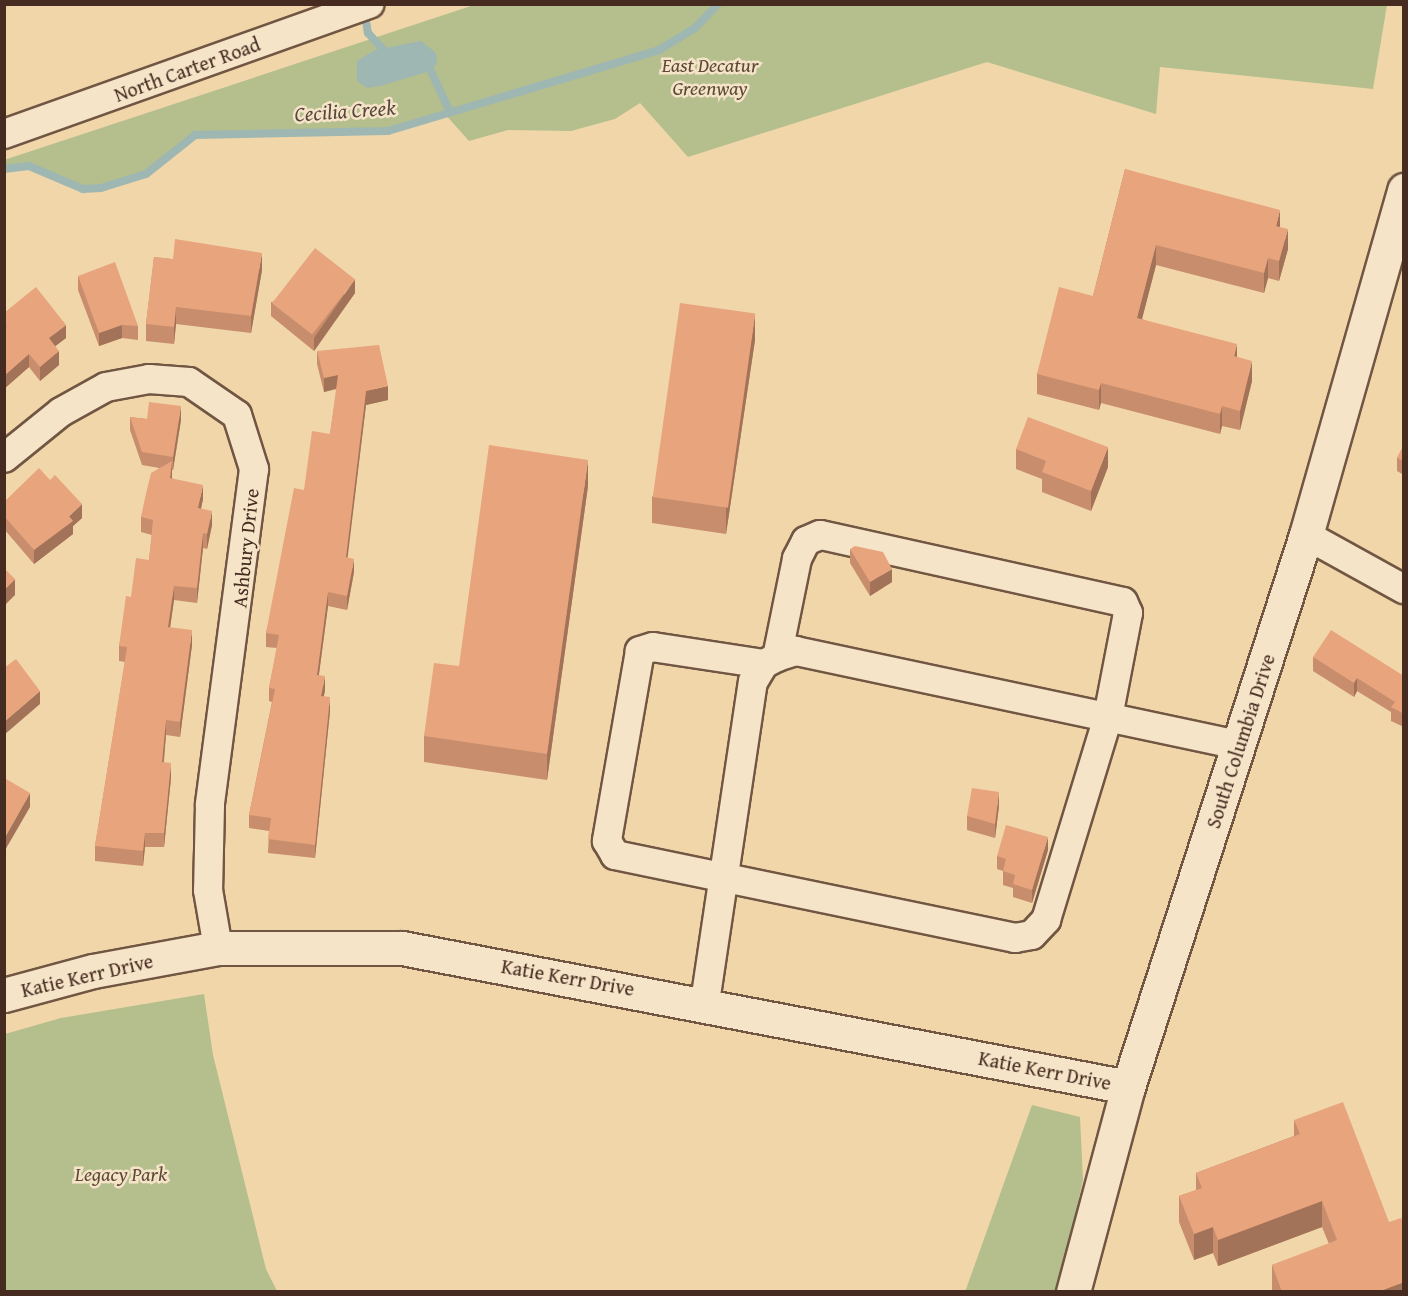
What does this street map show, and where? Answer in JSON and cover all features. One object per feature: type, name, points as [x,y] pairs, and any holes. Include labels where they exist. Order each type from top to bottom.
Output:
[{"type":"main road","name":"South Columbia Drive","points":[[1073,1292],[1128,1087],[1306,535],[1404,190]]},
{"type":"main road","name":"Katie Kerr Drive","points":[[4,995],[93,970],[218,948],[295,944],[402,948],[705,1002],[1128,1087]]},
{"type":"street","name":"North Carter Road","points":[[4,134],[370,4]]},
{"type":"street","name":"Ashbury Drive","points":[[4,458],[61,412],[106,387],[149,380],[189,382],[237,415],[254,469],[210,805],[208,890],[218,948]]},
{"type":"street","points":[[705,1002],[722,878],[753,682],[770,661],[797,559],[806,541],[820,535],[1123,602],[1128,614],[1108,717],[1046,920],[1032,935],[1015,938],[722,878],[615,855],[607,841],[636,662],[640,651],[653,647],[770,661],[796,651],[1108,717],[1238,745]]},
{"type":"street","points":[[1306,535],[1404,590]]},
{"type":"green space","name":"East Decatur Greenway","points":[[474,5],[1387,5],[1373,89],[1160,67],[1156,114],[987,62],[688,157],[640,103],[615,119],[571,131],[508,130],[469,141],[444,113],[361,134],[195,135],[146,174],[101,188],[83,189],[29,166],[5,169],[4,160]]},
{"type":"green space","name":"Legacy Park","points":[[204,994],[213,1055],[266,1269],[277,1291],[5,1291],[5,1034],[61,1018]]},
{"type":"green space","points":[[1032,1105],[1080,1117],[1083,1180],[1058,1291],[965,1292]]},
{"type":"water","points":[[421,41],[436,53],[437,64],[427,72],[367,88],[357,81],[357,61],[375,50]]},
{"type":"building","points":[[1125,169],[1280,210],[1276,226],[1288,229],[1279,261],[1268,258],[1264,273],[1156,245],[1137,318],[1237,344],[1234,356],[1252,361],[1240,411],[1222,406],[1220,414],[1101,383],[1099,390],[1037,374],[1059,287],[1093,296]]},
{"type":"building","points":[[175,239],[262,253],[251,316],[176,307],[174,327],[146,324],[154,257],[173,259]]},
{"type":"building","points":[[315,248],[355,279],[312,335],[272,303]]},
{"type":"building","points":[[115,262],[138,326],[122,325],[99,333],[78,276]]},
{"type":"building","points":[[36,287],[66,325],[49,338],[59,351],[40,367],[29,354],[4,376],[4,329],[7,326],[4,323],[4,313]]},
{"type":"building","points":[[680,303],[755,314],[728,508],[653,497]]},
{"type":"building","points":[[379,345],[388,386],[366,391],[346,557],[354,559],[347,596],[328,592],[317,675],[325,676],[321,696],[330,697],[315,845],[268,839],[271,818],[249,815],[275,689],[269,688],[279,635],[266,633],[294,488],[304,490],[312,431],[330,434],[338,375],[324,378],[317,351]]},
{"type":"building","points":[[149,402],[181,406],[173,457],[142,452],[130,417],[147,419]]},
{"type":"building","points":[[1028,417],[1108,447],[1091,491],[1042,472],[1046,461],[1016,449]]},
{"type":"building","points":[[489,445],[588,460],[547,754],[424,736],[434,663],[459,666]]},
{"type":"building","points":[[1404,445],[1404,461],[1397,458]]},
{"type":"building","points":[[172,461],[170,478],[203,485],[198,508],[212,511],[207,534],[203,533],[197,588],[174,586],[168,627],[192,630],[180,722],[166,720],[162,762],[171,763],[164,833],[145,833],[143,851],[95,846],[127,647],[119,646],[126,596],[131,597],[136,558],[149,560],[153,520],[141,517],[151,473]]},
{"type":"building","points":[[39,468],[50,480],[55,475],[82,504],[69,516],[73,521],[34,550],[4,516],[4,502]]},
{"type":"building","points":[[855,546],[883,552],[892,569],[870,582],[850,549]]},
{"type":"building","points":[[4,568],[15,579],[4,590]]},
{"type":"building","points":[[1331,630],[1404,676],[1404,714],[1391,707],[1395,702],[1357,678],[1354,683],[1313,657]]},
{"type":"building","points":[[16,659],[40,691],[4,722],[4,668]]},
{"type":"building","points":[[6,779],[30,793],[4,839],[4,781]]},
{"type":"building","points":[[972,788],[999,792],[995,824],[967,816]]},
{"type":"building","points":[[1006,825],[1048,837],[1032,890],[1013,884],[1015,875],[1003,871],[1006,859],[997,856]]},
{"type":"building","points":[[1343,1102],[1389,1222],[1401,1218],[1404,1224],[1404,1282],[1378,1292],[1282,1292],[1272,1265],[1337,1240],[1322,1201],[1218,1240],[1213,1227],[1194,1234],[1179,1196],[1202,1188],[1196,1173],[1300,1134],[1294,1120]]},
{"type":"waterway","name":"Cecilia Creek","points":[[4,169],[29,166],[83,189],[101,188],[146,174],[195,135],[388,131],[659,50],[695,28],[718,4]]},
{"type":"waterway","points":[[366,21],[368,33],[382,48]]},
{"type":"waterway","points":[[430,69],[450,112]]}]
